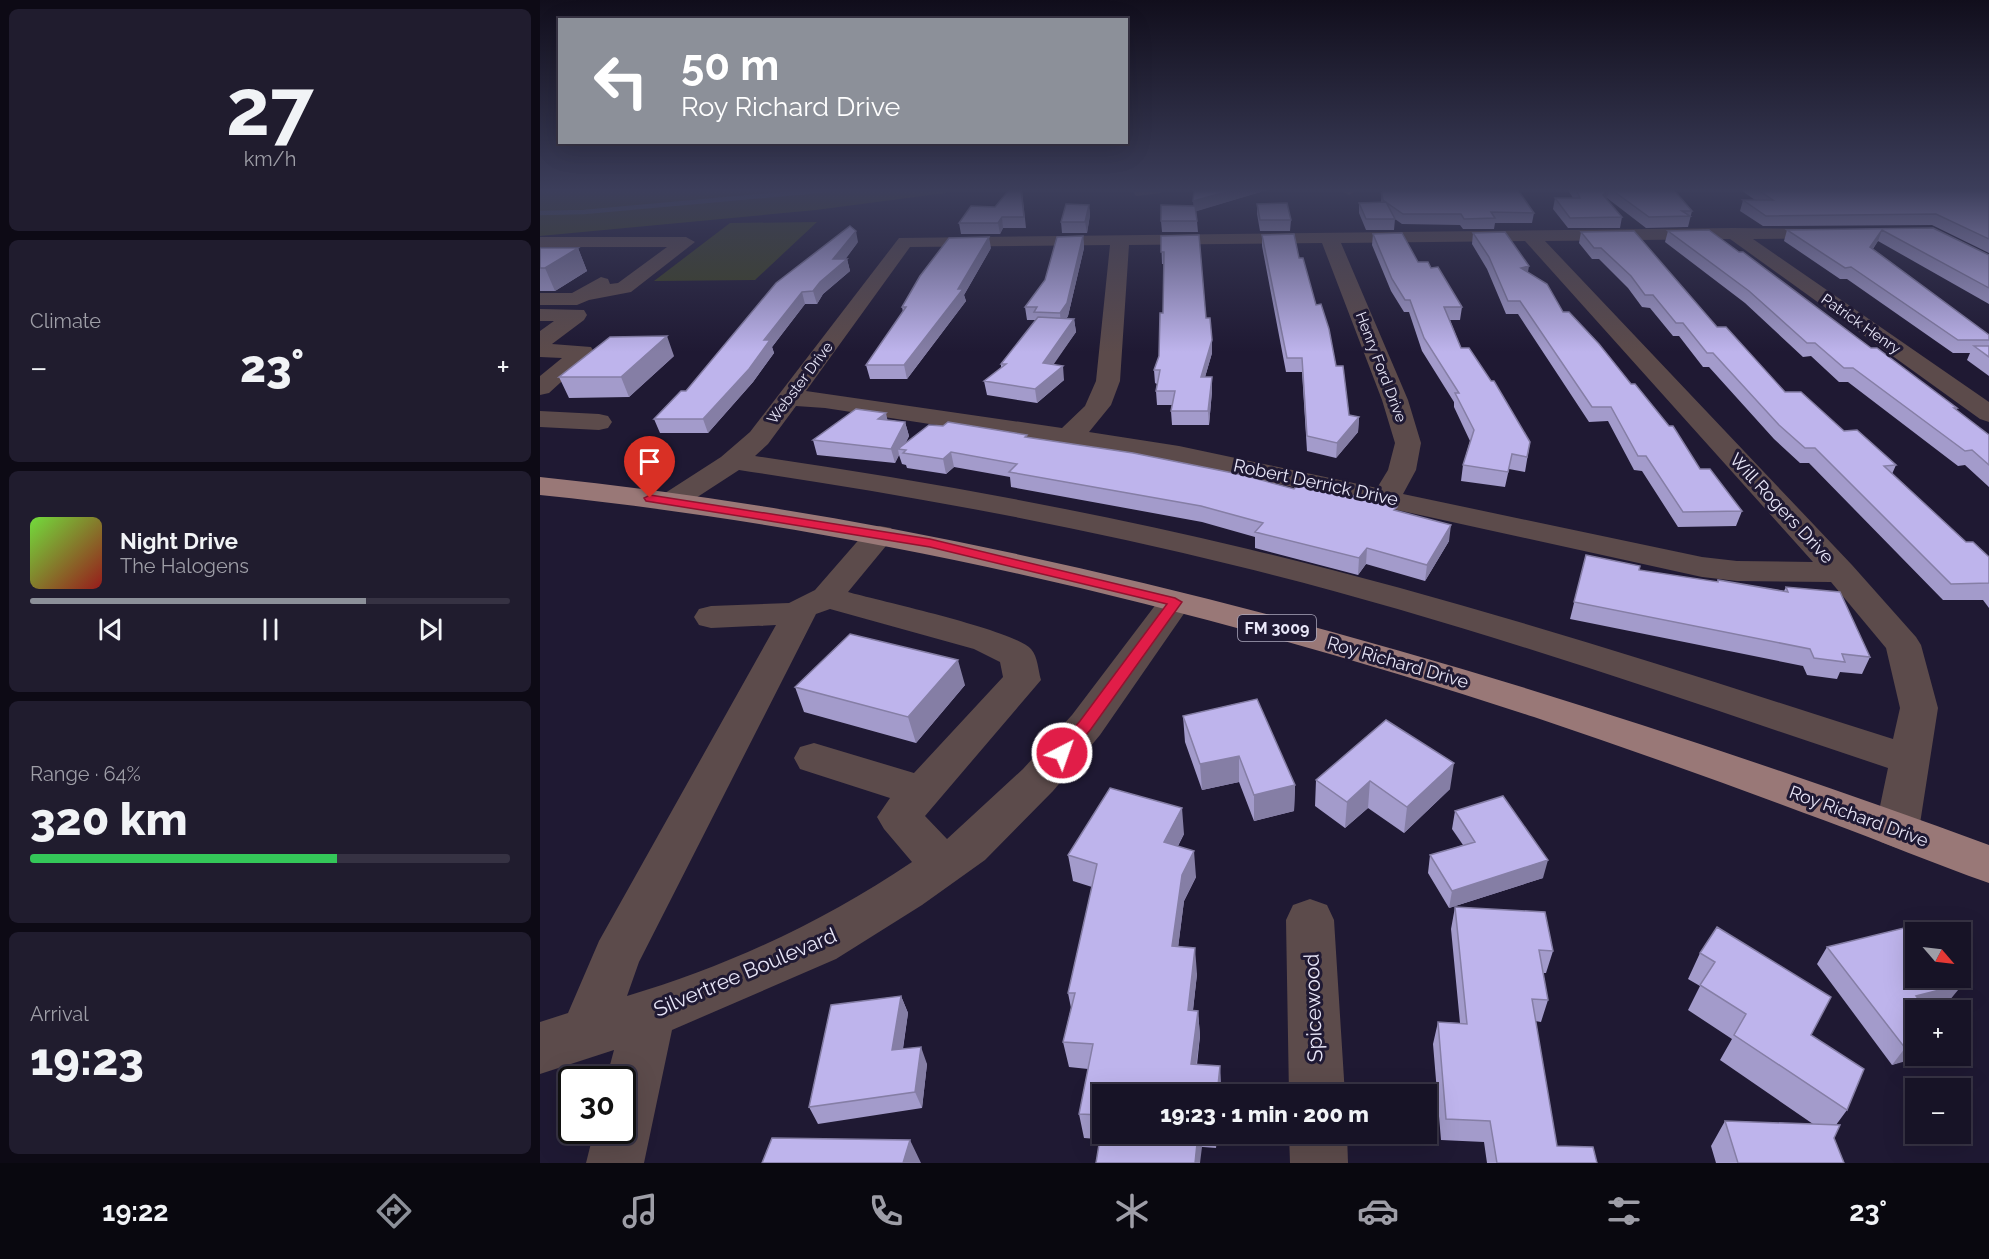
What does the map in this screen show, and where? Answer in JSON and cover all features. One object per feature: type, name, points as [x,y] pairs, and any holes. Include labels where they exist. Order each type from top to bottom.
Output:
[{"type":"main road","name":"Roy Richard Drive","points":[[540,486],[672,501],[930,543],[1175,602],[1402,662],[1525,700],[1704,759],[1989,864]]},
{"type":"street","points":[[583,295],[624,288],[683,244]]},
{"type":"street","name":"Webster Drive","points":[[672,501],[732,461],[759,438],[903,244]]},
{"type":"street","points":[[1070,435],[1094,414],[1103,400],[1108,381],[1120,244]]},
{"type":"street","name":"Henry Ford Drive","points":[[1332,244],[1404,425],[1408,443],[1406,458],[1387,497]]},
{"type":"street","name":"Will Rogers Drive","points":[[1538,244],[1840,572],[1903,645],[1919,708],[1897,830]]},
{"type":"street","name":"Patrick Henry","points":[[1749,244],[1989,414]]},
{"type":"street","points":[[540,256],[639,256],[578,298],[540,299]]},
{"type":"street","points":[[540,315],[576,315],[540,342]]},
{"type":"street","points":[[540,350],[583,352],[540,388]]},
{"type":"street","name":"Robert Derrick Drive","points":[[790,398],[825,400],[1070,435],[1229,464],[1702,567],[1737,571],[1840,572]]},
{"type":"street","points":[[540,419],[599,423]]},
{"type":"street","points":[[732,461],[855,479],[1091,523],[1246,558],[1553,643],[1910,760]]},
{"type":"street","points":[[585,1035],[616,957],[816,604],[831,591],[880,535]]},
{"type":"street","points":[[711,617],[816,604],[834,599],[987,641],[1017,656],[1022,680],[899,818],[942,866]]},
{"type":"street","name":"Silvertree Boulevard","points":[[540,1048],[649,1014],[819,944],[906,891],[942,866],[969,847],[1038,780],[1086,725],[1175,602]]},
{"type":"street","points":[[814,758],[923,792]]},
{"type":"street","name":"Spicewood","points":[[1310,920],[1317,1084]]},
{"type":"street","points":[[615,1163],[649,1014]]},
{"type":"street","points":[[1318,1144],[1319,1163]]},
{"type":"green space","points":[[702,244],[793,244],[755,280],[654,281]]},
{"type":"building","points":[[826,244],[845,244],[833,259],[847,259],[813,291],[802,292],[764,340],[770,340],[749,369],[703,419],[654,419],[681,391],[686,391],[776,283]]},
{"type":"building","points":[[944,244],[985,244],[958,289],[963,289],[904,365],[866,365],[906,307],[902,307],[920,276]]},
{"type":"building","points":[[1055,244],[1081,244],[1067,303],[1060,313],[1034,312],[1037,307],[1025,307],[1045,280]]},
{"type":"building","points":[[1161,244],[1200,244],[1206,318],[1210,318],[1212,340],[1201,377],[1212,377],[1208,411],[1171,411],[1175,391],[1156,391],[1160,370],[1154,370],[1159,356],[1160,313],[1163,313],[1164,252],[1161,252]]},
{"type":"building","points":[[1264,244],[1296,244],[1299,258],[1303,258],[1316,305],[1321,304],[1329,329],[1336,366],[1343,366],[1349,415],[1359,417],[1337,443],[1307,436],[1302,358],[1287,358]]},
{"type":"building","points":[[1377,244],[1408,244],[1418,262],[1428,262],[1431,268],[1438,267],[1462,307],[1444,307],[1461,348],[1469,348],[1491,381],[1494,381],[1530,442],[1527,457],[1512,454],[1508,472],[1463,465],[1474,430],[1455,393],[1459,393],[1424,338],[1410,300],[1405,300],[1392,279]]},
{"type":"building","points":[[1481,244],[1514,244],[1529,266],[1521,268],[1547,284],[1563,312],[1569,312],[1599,344],[1631,384],[1635,384],[1669,426],[1673,426],[1700,469],[1710,469],[1742,511],[1683,512],[1646,456],[1638,456],[1611,407],[1592,407],[1520,301],[1508,301],[1489,257]]},
{"type":"building","points":[[1591,244],[1645,244],[1717,327],[1726,327],[1785,392],[1801,392],[1844,431],[1857,430],[1896,465],[1884,466],[1966,542],[1973,542],[1989,557],[1989,583],[1951,584],[1815,448],[1805,448],[1779,425],[1713,353],[1707,353],[1683,323],[1676,323],[1653,295],[1645,295],[1631,276],[1601,248],[1594,248]]},
{"type":"building","points":[[1686,244],[1728,244],[1739,252],[1743,252],[1871,348],[1877,348],[1989,435],[1989,465],[1972,450],[1965,451],[1853,368],[1844,368],[1815,343],[1807,343],[1749,291]]},
{"type":"building","points":[[1809,244],[1872,244],[1870,247],[1989,335],[1989,340],[1958,340],[1851,267],[1845,268]]},
{"type":"building","points":[[1908,244],[1967,244],[1989,255],[1989,288]]},
{"type":"building","points":[[540,248],[578,248],[545,268],[540,268]]},
{"type":"building","points":[[1038,317],[1074,319],[1043,363],[1063,366],[1035,389],[984,381],[1006,364],[1001,364]]},
{"type":"building","points":[[667,336],[621,377],[559,377],[610,337]]},
{"type":"building","points":[[1974,346],[1989,346],[1989,357]]},
{"type":"building","points":[[856,409],[886,413],[878,419],[905,422],[891,449],[813,440]]},
{"type":"building","points":[[948,422],[1027,435],[1025,437],[1133,453],[1243,475],[1294,489],[1300,482],[1397,507],[1394,510],[1451,525],[1427,565],[1367,548],[1359,558],[1255,532],[1263,523],[1201,506],[1009,472],[1017,464],[951,452],[943,459],[903,453],[906,450],[898,449],[929,425],[943,426]]},
{"type":"building","points":[[1586,555],[1640,566],[1639,570],[1718,582],[1718,580],[1788,592],[1786,587],[1840,592],[1870,657],[1842,654],[1845,662],[1814,658],[1810,649],[1574,602]]},
{"type":"building","points":[[850,634],[958,660],[908,717],[795,687]]},
{"type":"building","points":[[1257,699],[1295,785],[1254,795],[1239,756],[1200,764],[1183,716]]},
{"type":"building","points":[[1386,720],[1454,763],[1407,807],[1370,781],[1347,802],[1316,780]]},
{"type":"building","points":[[1110,788],[1182,808],[1164,842],[1194,851],[1182,875],[1172,946],[1195,948],[1188,1010],[1198,1011],[1191,1064],[1220,1066],[1218,1084],[1092,1084],[1092,1115],[1079,1114],[1093,1044],[1063,1042],[1075,993],[1068,993],[1097,864],[1068,855]]},
{"type":"building","points":[[1503,796],[1548,860],[1452,891],[1430,855],[1475,842],[1455,811]]},
{"type":"building","points":[[1455,907],[1545,912],[1553,951],[1539,950],[1548,1000],[1532,999],[1557,1146],[1593,1147],[1597,1163],[1497,1163],[1490,1121],[1446,1119],[1438,1022],[1467,1024]]},
{"type":"building","points":[[1717,927],[1831,997],[1811,1035],[1864,1069],[1847,1110],[1734,1035],[1746,1014],[1700,985],[1715,962],[1700,953]]},
{"type":"building","points":[[1905,928],[1905,988],[1947,988],[1916,996],[1919,1000],[1905,1000],[1905,1048],[1827,947]]},
{"type":"building","points":[[901,996],[892,1050],[921,1047],[915,1092],[809,1107],[831,1005]]},
{"type":"building","points":[[1725,1121],[1840,1125],[1834,1138],[1844,1163],[1738,1163]]},
{"type":"building","points":[[772,1138],[910,1140],[903,1163],[762,1163]]},
{"type":"building","points":[[1099,1144],[1197,1144],[1195,1163],[1096,1163]]},
{"type":"route","points":[[650,498],[930,543],[1175,602],[1086,725],[1062,753]]}]
